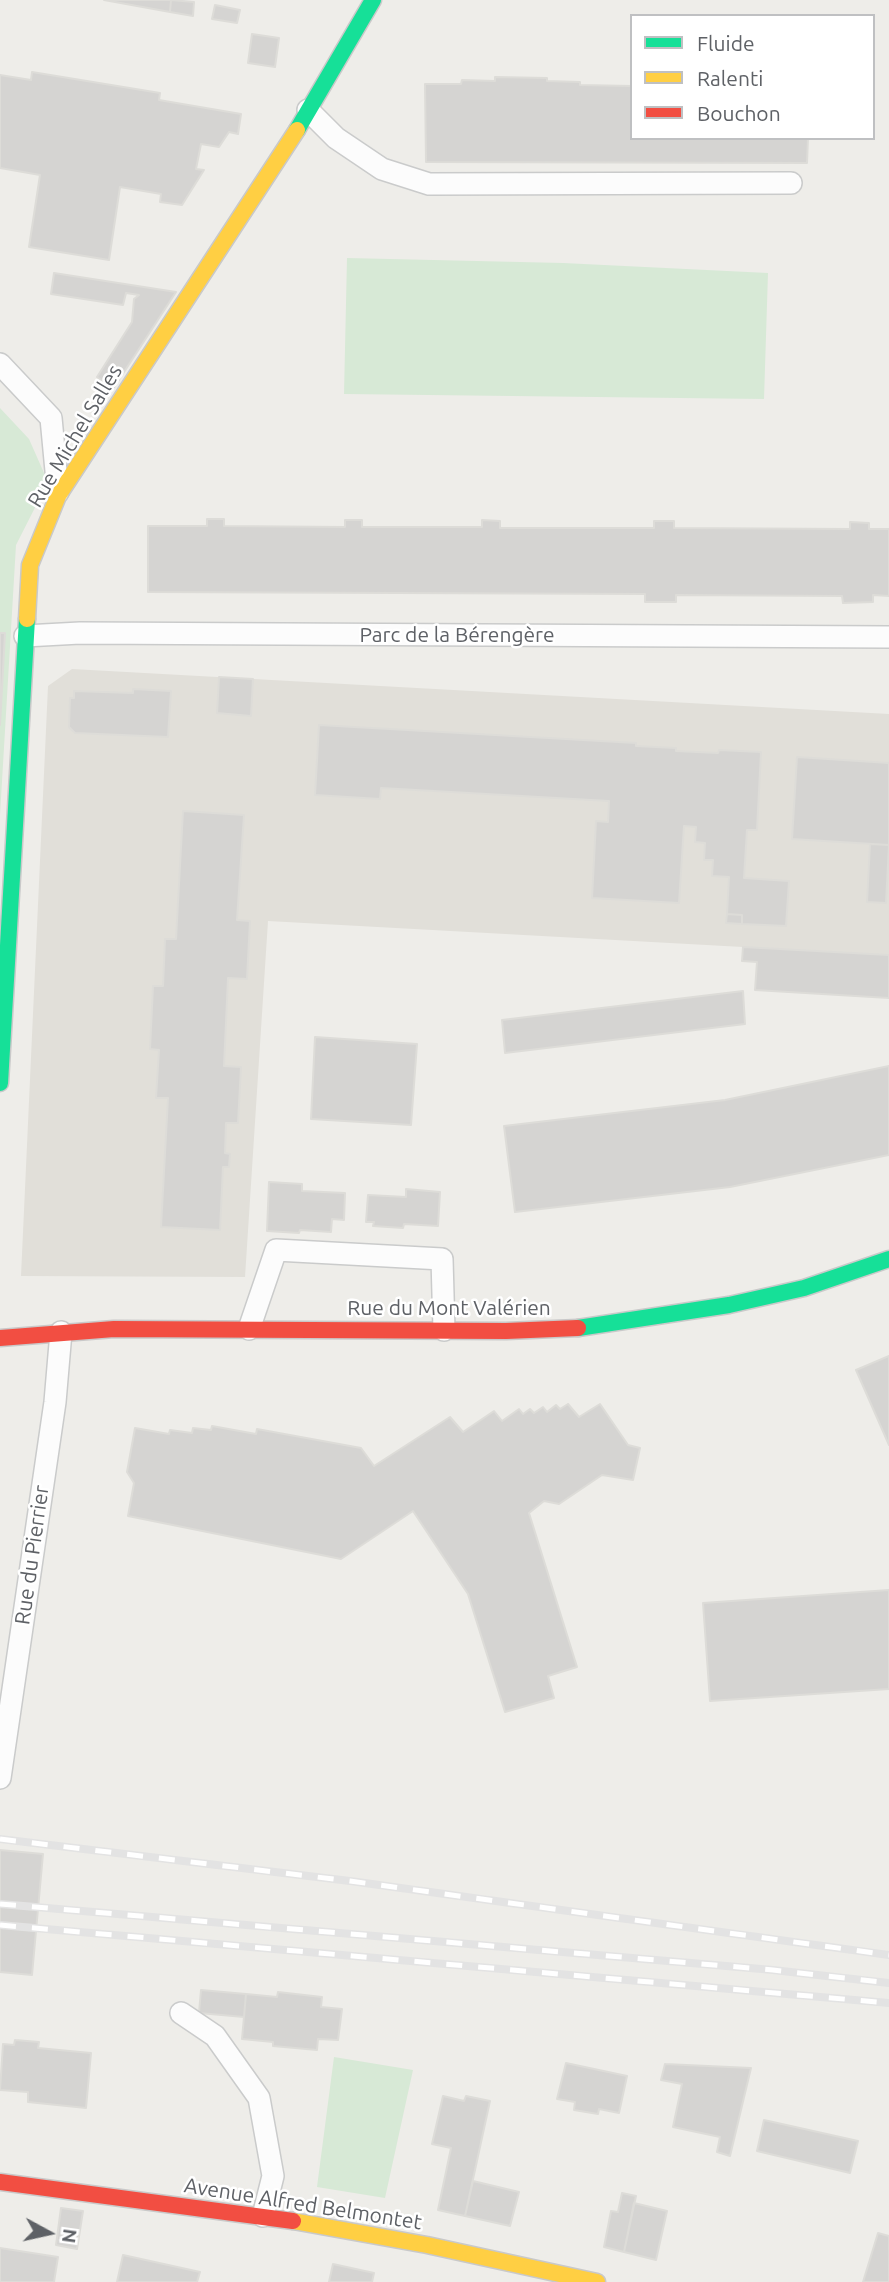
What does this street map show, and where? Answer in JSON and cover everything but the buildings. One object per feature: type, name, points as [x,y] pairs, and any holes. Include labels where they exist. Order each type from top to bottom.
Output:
[{"type":"street","name":"Rue Michel Salles","points":[[0,1083],[30,565],[58,496],[285,150],[373,0]]},
{"type":"street","name":"Rue du Mont Valérien","points":[[0,1338],[114,1329],[573,1329],[730,1305],[804,1288],[889,1259]]},
{"type":"street","name":"Avenue Alfred Belmontet","points":[[0,2182],[263,2216],[428,2245],[597,2282]]},
{"type":"lane","points":[[308,110],[337,138],[382,169],[429,184],[791,183]]},
{"type":"lane","points":[[0,364],[51,418],[58,496]]},
{"type":"lane","name":"Parc de la Bérengère","points":[[26,636],[108,633],[889,636]]},
{"type":"lane","points":[[249,1329],[276,1250],[442,1259],[444,1330]]},
{"type":"lane","name":"Rue du Pierrier","points":[[0,1778],[55,1402],[61,1332]]},
{"type":"lane","points":[[181,2013],[215,2036],[259,2098],[273,2176],[263,2216]]},
{"type":"shaded area","points":[[72,669],[889,714],[889,955],[268,921],[245,1277],[21,1276],[48,686]]},
{"type":"green space","points":[[347,258],[563,263],[768,273],[764,399],[344,394]]},
{"type":"green space","points":[[0,408],[29,439],[48,482],[16,545],[0,815]]},
{"type":"green space","points":[[334,2057],[413,2070],[385,2198],[317,2187]]},
{"type":"railway","points":[[0,1839],[350,1881],[889,1955]]},
{"type":"railway","points":[[0,1904],[773,1970],[889,1983]]},
{"type":"railway","points":[[0,1925],[889,2003]]},
{"type":"traffic: fast","points":[[297,130],[373,0]]},
{"type":"traffic: fast","points":[[0,1083],[27,619]]},
{"type":"traffic: fast","points":[[578,1328],[729,1305],[804,1288],[889,1259]]},
{"type":"traffic: slow","points":[[27,619],[30,565],[58,496],[297,130]]},
{"type":"traffic: slow","points":[[293,2221],[427,2245],[597,2282]]},
{"type":"traffic: jam","points":[[0,1338],[114,1329],[506,1331],[578,1328]]},
{"type":"traffic: jam","points":[[0,2182],[293,2221]]}]
